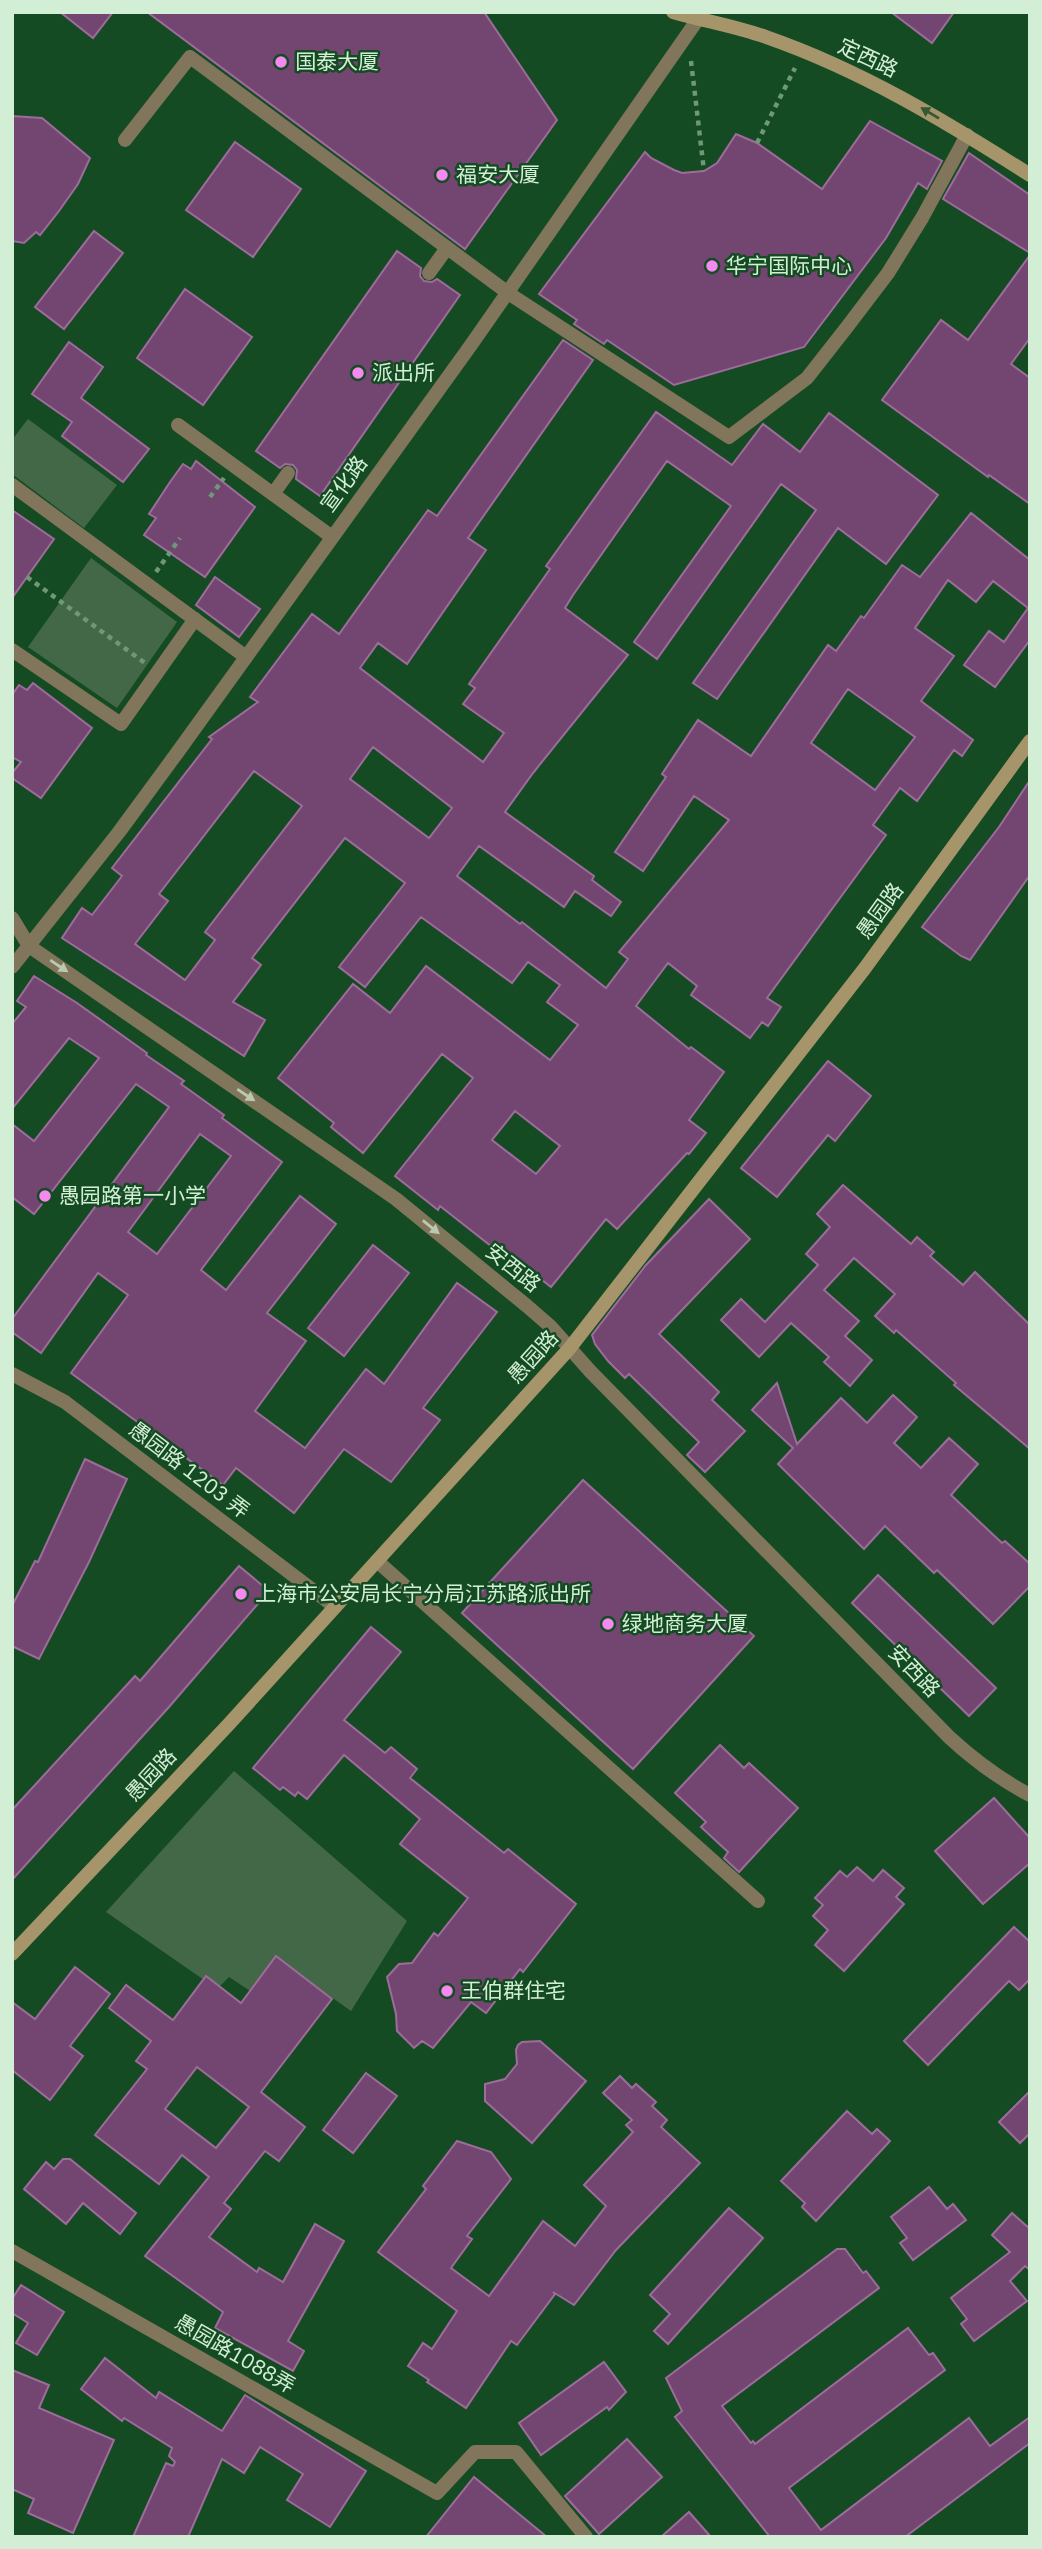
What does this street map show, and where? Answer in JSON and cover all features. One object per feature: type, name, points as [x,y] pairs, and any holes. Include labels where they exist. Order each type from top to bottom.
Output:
[{"type":"main road","name":"定西路","points":[[673,12],[766,37],[835,64],[905,99],[1030,175]]},
{"type":"main road","name":"愚园路","points":[[12,1954],[229,1724],[569,1349],[865,968],[1030,741]]},
{"type":"street","name":"宣化路","points":[[12,967],[119,832],[246,657],[508,293],[698,19]]},
{"type":"street","points":[[125,140],[190,57],[508,293],[729,437],[807,378],[888,272],[967,135]]},
{"type":"street","points":[[429,273],[447,248]]},
{"type":"street","points":[[178,425],[332,537]]},
{"type":"street","points":[[274,494],[288,473]]},
{"type":"street","points":[[12,485],[246,657]]},
{"type":"street","points":[[12,650],[121,724],[195,620]]},
{"type":"street","name":"安西路","points":[[12,918],[29,946],[396,1199],[527,1306],[550,1326],[569,1349],[949,1737],[974,1760],[1030,1795]]},
{"type":"street","name":"愚园路 1203 弄","points":[[12,1374],[65,1402],[335,1607]]},
{"type":"street","points":[[377,1561],[758,1901]]},
{"type":"street","name":"愚园路1088弄","points":[[12,2251],[437,2493],[475,2452],[516,2452],[586,2537]]},
{"type":"path","points":[[690,54],[704,171]]},
{"type":"path","points":[[757,143],[796,67]]},
{"type":"path","points":[[148,584],[180,538]]},
{"type":"path","points":[[27,577],[157,673]]},
{"type":"green space","points":[[28,419],[117,485],[84,528],[12,474],[12,440]]},
{"type":"green space","points":[[91,558],[177,622],[117,708],[28,647]]},
{"type":"green space","points":[[234,1771],[407,1921],[351,2011],[289,1967],[261,1998],[229,1977],[217,1989],[106,1912]]},
{"type":"building","points":[[60,12],[113,12],[93,38]]},
{"type":"building","points":[[147,12],[484,12],[557,120],[465,249]]},
{"type":"building","points":[[891,12],[954,12],[932,43]]},
{"type":"building","points":[[12,116],[42,118],[90,158],[78,184],[59,211],[40,235],[36,232],[24,243],[12,241]]},
{"type":"building","name":"华宁国际中心","points":[[870,121],[942,161],[927,189],[918,183],[886,238],[804,347],[674,385],[607,340],[604,344],[574,324],[577,320],[539,294],[645,152],[651,158],[682,173],[704,171],[717,163],[736,134],[757,143],[822,189]]},
{"type":"building","points":[[235,142],[301,189],[253,257],[186,210]]},
{"type":"building","points":[[969,153],[1030,195],[1030,253],[943,199]]},
{"type":"building","points":[[94,231],[123,253],[64,329],[35,307]]},
{"type":"building","name":"派出所","points":[[397,251],[421,268],[420,276],[424,281],[432,282],[437,279],[460,295],[320,496],[296,479],[297,470],[293,465],[285,464],[280,468],[256,451]]},
{"type":"building","points":[[1030,255],[1030,338],[1011,364],[1030,378],[1030,504],[882,400],[941,320],[968,340]]},
{"type":"building","points":[[185,289],[252,337],[203,405],[137,358]]},
{"type":"building","points":[[563,340],[593,360],[468,538],[486,550],[407,664],[378,643],[360,668],[483,762],[504,733],[463,704],[475,688],[469,684],[550,569],[546,566],[656,412],[732,465],[763,424],[800,452],[829,413],[938,495],[886,564],[838,528],[717,699],[693,683],[816,510],[781,484],[657,659],[634,642],[731,506],[667,461],[573,595],[565,608],[628,655],[505,812],[594,876],[592,880],[621,902],[611,916],[575,891],[564,907],[479,846],[457,876],[520,924],[522,922],[606,988],[628,959],[619,952],[729,820],[694,796],[643,871],[615,852],[666,777],[662,774],[698,720],[751,756],[828,645],[836,651],[861,616],[864,618],[902,565],[920,577],[971,513],[1030,560],[1030,640],[995,687],[964,665],[989,631],[1004,642],[1028,608],[993,581],[976,602],[948,580],[915,628],[954,656],[921,701],[973,740],[962,756],[954,750],[917,801],[900,788],[873,825],[886,835],[767,998],[781,1007],[768,1026],[762,1022],[750,1038],[691,995],[697,986],[668,963],[636,1006],[689,1049],[691,1047],[724,1072],[689,1120],[706,1133],[617,1229],[606,1219],[551,1287],[499,1246],[496,1250],[440,1206],[438,1210],[395,1176],[473,1078],[442,1054],[363,1153],[331,1127],[334,1123],[278,1078],[353,984],[390,1013],[426,966],[550,1060],[578,1025],[547,1002],[560,985],[528,962],[512,983],[421,917],[365,987],[339,967],[405,883],[345,838],[252,958],[261,965],[233,1002],[265,1020],[244,1056],[62,938],[82,908],[92,915],[122,876],[112,868],[212,739],[209,737],[258,702],[250,697],[312,614],[339,634],[428,510],[437,516]],"holes":[[[848,689],[915,737],[875,790],[811,743]],[[373,747],[452,808],[429,838],[350,779]],[[254,771],[302,806],[205,932],[215,940],[185,980],[135,944],[168,901],[159,894]],[[515,1111],[560,1146],[536,1174],[492,1140]]]},
{"type":"building","points":[[69,342],[103,367],[81,398],[149,449],[123,482],[62,436],[72,422],[32,394]]},
{"type":"building","points":[[196,461],[255,507],[205,577],[144,535],[156,518],[149,514],[170,482],[183,464],[191,469]]},
{"type":"building","points":[[12,510],[54,539],[12,598]]},
{"type":"building","points":[[215,577],[260,609],[239,637],[196,605]]},
{"type":"building","points":[[33,683],[92,728],[41,798],[12,778],[12,773],[21,762],[12,757],[12,695],[19,685],[27,690]]},
{"type":"building","points":[[1030,780],[1030,875],[970,960],[922,927],[999,827]]},
{"type":"building","points":[[34,976],[147,1053],[146,1055],[184,1081],[181,1084],[224,1115],[222,1118],[282,1162],[201,1270],[226,1290],[300,1196],[336,1224],[267,1313],[306,1341],[255,1411],[305,1448],[366,1369],[384,1384],[457,1283],[497,1312],[423,1408],[440,1420],[391,1482],[344,1449],[294,1513],[236,1468],[223,1485],[71,1373],[128,1295],[98,1273],[41,1353],[12,1332],[12,1319],[169,1107],[136,1084],[34,1214],[12,1197],[12,1124],[34,1141],[99,1058],[69,1038],[12,1109],[12,1024],[26,1007],[17,1001]],"holes":[[[200,1134],[231,1156],[157,1254],[128,1232]]]},
{"type":"building","points":[[828,1061],[871,1096],[835,1141],[828,1135],[777,1197],[741,1168]]},
{"type":"building","points":[[843,1185],[911,1244],[917,1237],[934,1252],[930,1256],[963,1285],[975,1272],[1030,1325],[1030,1449],[954,1385],[956,1383],[896,1330],[894,1333],[875,1316],[895,1294],[854,1258],[824,1290],[859,1321],[845,1336],[872,1360],[850,1386],[824,1362],[829,1357],[791,1323],[759,1357],[721,1320],[741,1299],[765,1322],[818,1265],[806,1254],[830,1227],[817,1214]]},
{"type":"building","points":[[709,1199],[750,1239],[659,1334],[719,1392],[712,1400],[745,1431],[705,1472],[687,1455],[699,1442],[629,1374],[625,1378],[608,1361],[595,1344],[592,1335],[646,1265]]},
{"type":"building","points":[[373,1245],[409,1273],[344,1356],[308,1328]]},
{"type":"building","points":[[777,1383],[797,1444],[841,1398],[867,1423],[893,1395],[917,1417],[894,1443],[921,1468],[949,1438],[978,1464],[951,1495],[1002,1543],[1005,1541],[1030,1564],[1030,1586],[993,1624],[937,1570],[934,1573],[885,1526],[864,1549],[778,1464],[793,1448],[752,1410]]},
{"type":"building","points":[[85,1459],[127,1479],[89,1562],[39,1659],[12,1646],[12,1606],[35,1561],[38,1562]]},
{"type":"building","name":"绿地商务大厦","points":[[583,1480],[754,1636],[633,1769],[462,1613]]},
{"type":"building","points":[[239,1566],[269,1591],[169,1707],[12,1880],[12,1810],[135,1676],[140,1681]]},
{"type":"building","points":[[878,1575],[996,1688],[969,1716],[852,1603]]},
{"type":"building","points":[[371,1627],[401,1652],[344,1720],[385,1753],[391,1747],[417,1769],[410,1778],[504,1853],[508,1849],[576,1904],[523,1972],[520,1969],[486,2013],[471,2002],[433,2048],[422,2041],[414,2048],[397,2031],[396,2014],[387,1977],[399,1964],[412,1963],[434,1933],[438,1936],[468,1898],[400,1844],[420,1819],[344,1755],[307,1799],[298,1792],[295,1796],[283,1787],[280,1790],[253,1768]]},
{"type":"building","points":[[720,1745],[744,1768],[749,1763],[798,1808],[739,1872],[724,1858],[728,1852],[701,1827],[706,1822],[675,1793]]},
{"type":"building","points":[[994,1798],[1030,1838],[1030,1863],[983,1904],[935,1851]]},
{"type":"building","points":[[857,1867],[873,1881],[883,1870],[904,1888],[896,1897],[904,1904],[844,1971],[815,1945],[828,1930],[813,1916],[823,1905],[815,1898],[840,1871],[847,1877]]},
{"type":"building","points":[[1014,1927],[1030,1942],[1030,1979],[1019,1990],[1009,1981],[928,2065],[904,2041]]},
{"type":"building","points":[[276,1956],[332,1999],[261,2092],[305,2127],[279,2161],[265,2151],[224,2203],[231,2209],[209,2237],[257,2272],[259,2268],[283,2282],[315,2224],[344,2241],[288,2341],[304,2351],[293,2371],[215,2328],[223,2312],[145,2256],[209,2177],[182,2155],[159,2184],[95,2135],[147,2069],[136,2061],[151,2041],[109,2008],[126,1985],[173,2020],[206,1976],[241,2003]],"holes":[[[197,2067],[249,2107],[216,2148],[165,2109]]]},
{"type":"building","points":[[75,1967],[110,1994],[70,2046],[83,2056],[50,2100],[12,2070],[12,2002],[35,2019]]},
{"type":"building","points":[[540,2041],[586,2081],[532,2143],[485,2101],[485,2084],[505,2079],[517,2064],[518,2045],[522,2042]]},
{"type":"building","points":[[366,2073],[397,2096],[353,2153],[323,2130]]},
{"type":"building","points":[[620,2076],[632,2088],[636,2084],[656,2102],[652,2106],[667,2120],[661,2127],[700,2163],[616,2250],[574,2305],[553,2292],[555,2294],[517,2345],[511,2341],[466,2408],[408,2366],[423,2343],[432,2349],[457,2311],[378,2252],[426,2189],[423,2186],[457,2141],[491,2152],[511,2179],[467,2236],[472,2239],[451,2268],[489,2296],[543,2221],[575,2246],[606,2206],[584,2185],[633,2132],[626,2125],[632,2120],[603,2093]]},
{"type":"building","points":[[1030,2091],[1030,2133],[1020,2143],[999,2122]]},
{"type":"building","points":[[847,2111],[872,2134],[877,2129],[890,2141],[816,2221],[802,2207],[805,2203],[781,2181]]},
{"type":"building","points":[[63,2159],[70,2159],[136,2213],[120,2234],[83,2203],[66,2224],[24,2189],[46,2162],[54,2169]]},
{"type":"building","points":[[929,2187],[947,2209],[953,2204],[966,2220],[913,2260],[900,2243],[907,2238],[891,2217]]},
{"type":"building","points":[[729,2208],[763,2238],[668,2344],[654,2331],[670,2314],[650,2295]]},
{"type":"building","points":[[1012,2213],[1030,2229],[1030,2270],[1025,2266],[1010,2281],[1027,2301],[974,2341],[961,2324],[967,2319],[951,2298],[1010,2252],[992,2235]]},
{"type":"building","points":[[837,2249],[845,2249],[863,2273],[866,2271],[879,2288],[722,2406],[751,2443],[753,2441],[755,2444],[908,2328],[929,2355],[933,2353],[945,2370],[789,2488],[821,2530],[969,2418],[990,2446],[1030,2417],[1030,2443],[905,2537],[770,2537],[675,2417],[682,2411],[666,2378]]},
{"type":"building","points":[[21,2285],[64,2312],[37,2355],[16,2343],[28,2323],[12,2313],[12,2299]]},
{"type":"building","points":[[105,2358],[156,2398],[159,2392],[222,2431],[245,2395],[366,2471],[330,2527],[287,2500],[303,2474],[260,2447],[244,2473],[222,2459],[188,2537],[133,2537],[166,2463],[173,2466],[175,2462],[169,2456],[172,2448],[124,2418],[122,2421],[81,2389]]},
{"type":"building","points":[[604,2362],[626,2392],[609,2410],[607,2407],[541,2455],[519,2423]]},
{"type":"building","points":[[12,2370],[49,2385],[39,2408],[114,2440],[73,2533],[28,2513],[34,2499],[12,2489]]},
{"type":"building","points":[[627,2439],[662,2477],[599,2534],[565,2496]]},
{"type":"building","points":[[474,2477],[547,2537],[426,2537]]},
{"type":"building","points":[[689,2512],[711,2537],[661,2537]]},
{"type":"place","name":"国泰大厦","points":[[281,62]]},
{"type":"place","name":"福安大厦","points":[[442,175]]},
{"type":"place","name":"华宁国际中心","points":[[712,266]]},
{"type":"place","name":"派出所","points":[[358,373]]},
{"type":"place","name":"愚园路第一小学","points":[[45,1196]]},
{"type":"place","name":"上海市公安局长宁分局江苏路派出所","points":[[241,1594]]},
{"type":"place","name":"绿地商务大厦","points":[[608,1624]]},
{"type":"place","name":"王伯群住宅","points":[[447,1991]]}]
